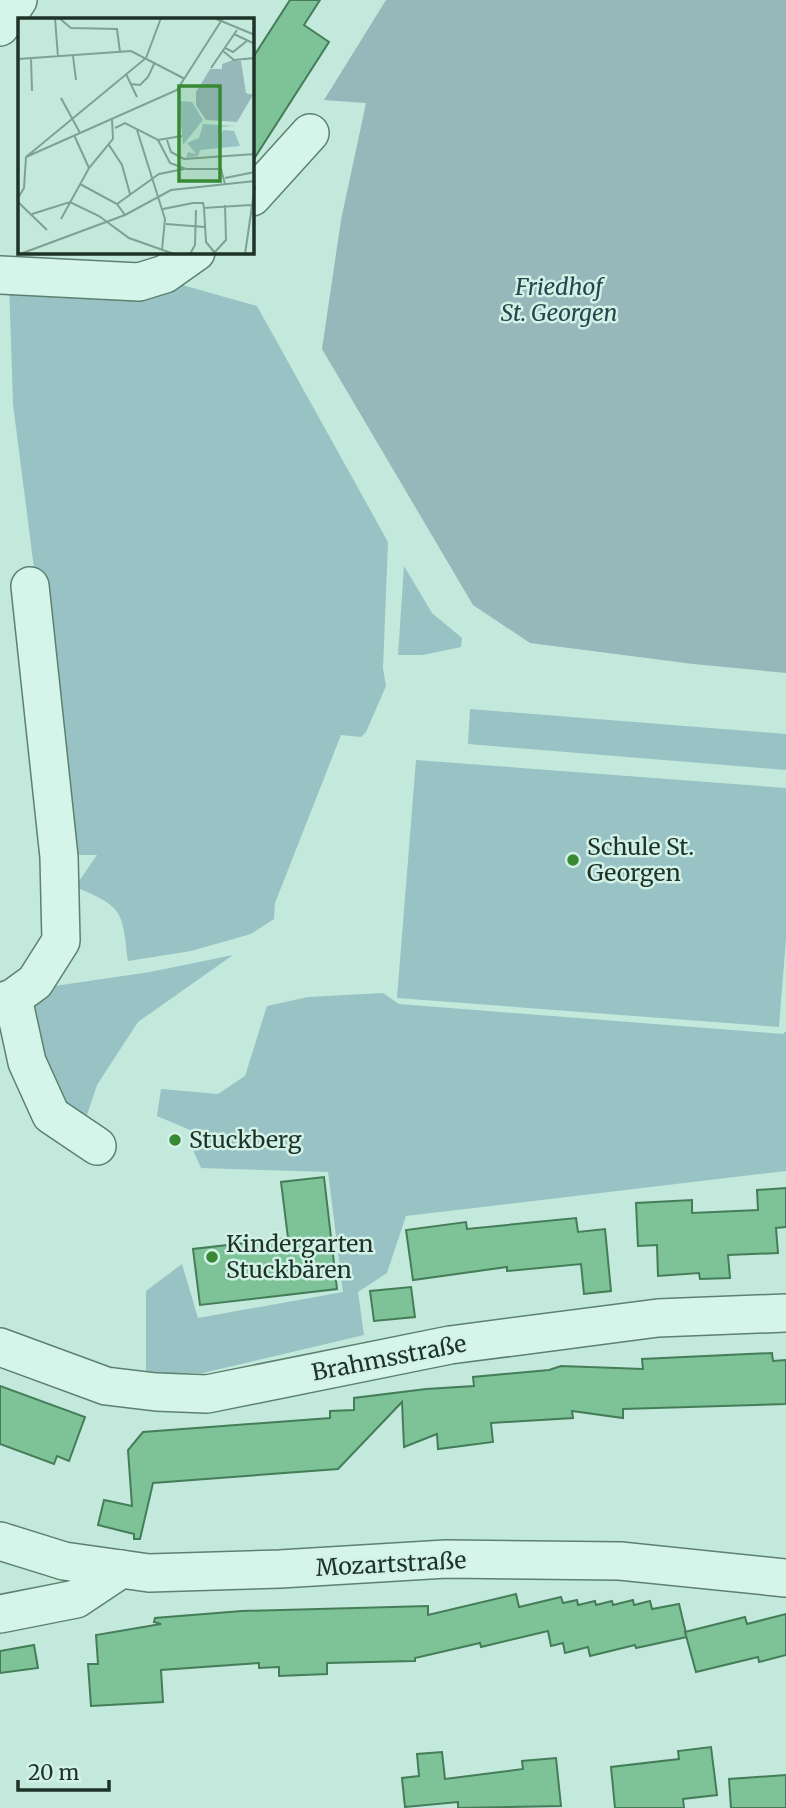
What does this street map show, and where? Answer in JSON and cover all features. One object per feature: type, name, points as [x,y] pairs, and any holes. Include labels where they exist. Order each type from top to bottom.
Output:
[{"type":"street","points":[[0,27],[18,0]]},
{"type":"street","points":[[254,195],[310,133]]},
{"type":"street","points":[[1,275],[139,282],[182,262]]},
{"type":"street","points":[[30,586],[59,857],[61,941],[35,982],[7,1000],[27,1062],[51,1115],[97,1146]]},
{"type":"street","name":"Brahmsstraße","points":[[0,1347],[106,1386],[207,1394],[450,1345],[658,1318],[786,1312]]},
{"type":"street","name":"Mozartstraße","points":[[0,1541],[64,1561],[149,1573],[204,1573],[446,1559],[621,1561],[786,1578]]},
{"type":"street","points":[[0,1614],[76,1599],[121,1569]]},
{"type":"shaded area","points":[[9,281],[168,281],[257,306],[388,542],[383,668],[386,686],[366,732],[361,737],[341,735],[275,903],[274,919],[251,934],[191,951],[128,961],[122,921],[118,913],[103,900],[75,887],[97,855],[66,855],[13,404]]},
{"type":"shaded area","points":[[404,566],[432,613],[462,638],[461,647],[423,655],[398,655]]},
{"type":"shaded area","points":[[470,709],[786,734],[786,770],[468,744]]},
{"type":"shaded area","points":[[416,760],[786,788],[786,939],[779,1027],[397,998]]},
{"type":"shaded area","points":[[233,955],[138,1022],[97,1085],[82,1130],[54,1112],[22,1007],[41,988],[150,972]]},
{"type":"shaded area","points":[[383,993],[399,1004],[783,1034],[786,1031],[786,1171],[406,1216],[387,1273],[358,1292],[364,1335],[203,1373],[146,1373],[146,1291],[182,1264],[198,1318],[343,1292],[328,1172],[201,1168],[193,1150],[204,1136],[157,1116],[161,1089],[218,1094],[245,1076],[267,1006],[308,997]]},
{"type":"green space","name":"Friedhof St. Georgen","points":[[386,0],[786,0],[786,673],[530,643],[473,605],[322,349],[341,220],[366,103],[324,100]]},
{"type":"building","points":[[290,0],[320,0],[304,25],[329,42],[254,159],[254,56]]},
{"type":"building","points":[[324,1177],[337,1289],[200,1305],[193,1249],[288,1238],[281,1182]]},
{"type":"building","points":[[786,1188],[786,1227],[776,1228],[778,1253],[728,1255],[730,1278],[700,1279],[699,1273],[658,1276],[657,1245],[638,1246],[636,1203],[692,1200],[692,1213],[758,1210],[757,1190]]},
{"type":"building","points":[[576,1218],[578,1232],[605,1229],[611,1291],[584,1294],[581,1264],[507,1271],[507,1267],[413,1280],[406,1230],[466,1222],[467,1229]]},
{"type":"building","points":[[411,1287],[415,1317],[374,1321],[370,1291]]},
{"type":"building","points":[[772,1353],[773,1361],[786,1360],[786,1404],[623,1409],[623,1418],[572,1411],[573,1418],[491,1423],[493,1442],[438,1449],[437,1434],[404,1447],[402,1402],[338,1469],[153,1483],[140,1539],[134,1539],[134,1534],[98,1525],[104,1500],[132,1506],[128,1450],[143,1432],[330,1418],[330,1411],[354,1410],[354,1398],[474,1386],[473,1377],[549,1370],[561,1366],[643,1369],[642,1359]]},
{"type":"building","points":[[0,1386],[85,1417],[69,1461],[57,1456],[54,1464],[0,1444]]},
{"type":"building","points":[[516,1594],[519,1607],[561,1597],[563,1603],[577,1600],[578,1605],[595,1601],[596,1605],[612,1601],[613,1605],[633,1600],[634,1605],[650,1601],[652,1609],[679,1604],[687,1637],[636,1648],[635,1645],[590,1656],[588,1647],[565,1653],[563,1643],[551,1646],[548,1631],[481,1647],[480,1643],[415,1658],[415,1661],[327,1663],[327,1674],[279,1676],[279,1667],[259,1668],[259,1663],[161,1670],[163,1702],[91,1706],[88,1664],[98,1664],[96,1635],[161,1624],[154,1622],[155,1618],[242,1611],[428,1606],[428,1615]]},
{"type":"building","points":[[786,1614],[786,1655],[759,1662],[758,1657],[696,1672],[685,1632],[745,1617],[747,1624]]},
{"type":"building","points":[[34,1645],[38,1668],[0,1673],[0,1651]]},
{"type":"building","points":[[711,1747],[717,1795],[683,1799],[684,1808],[615,1808],[611,1767],[679,1759],[678,1751]]},
{"type":"building","points":[[442,1752],[445,1779],[523,1769],[522,1761],[556,1758],[561,1806],[458,1808],[458,1802],[405,1807],[402,1778],[419,1776],[417,1754]]},
{"type":"building","points":[[786,1775],[786,1808],[731,1808],[729,1779]]},
{"type":"place","name":"Schule St. Georgen","points":[[573,860]]},
{"type":"place","name":"Stuckberg","points":[[175,1140]]},
{"type":"place","name":"Kindergarten Stuckbären","points":[[212,1257]]}]
